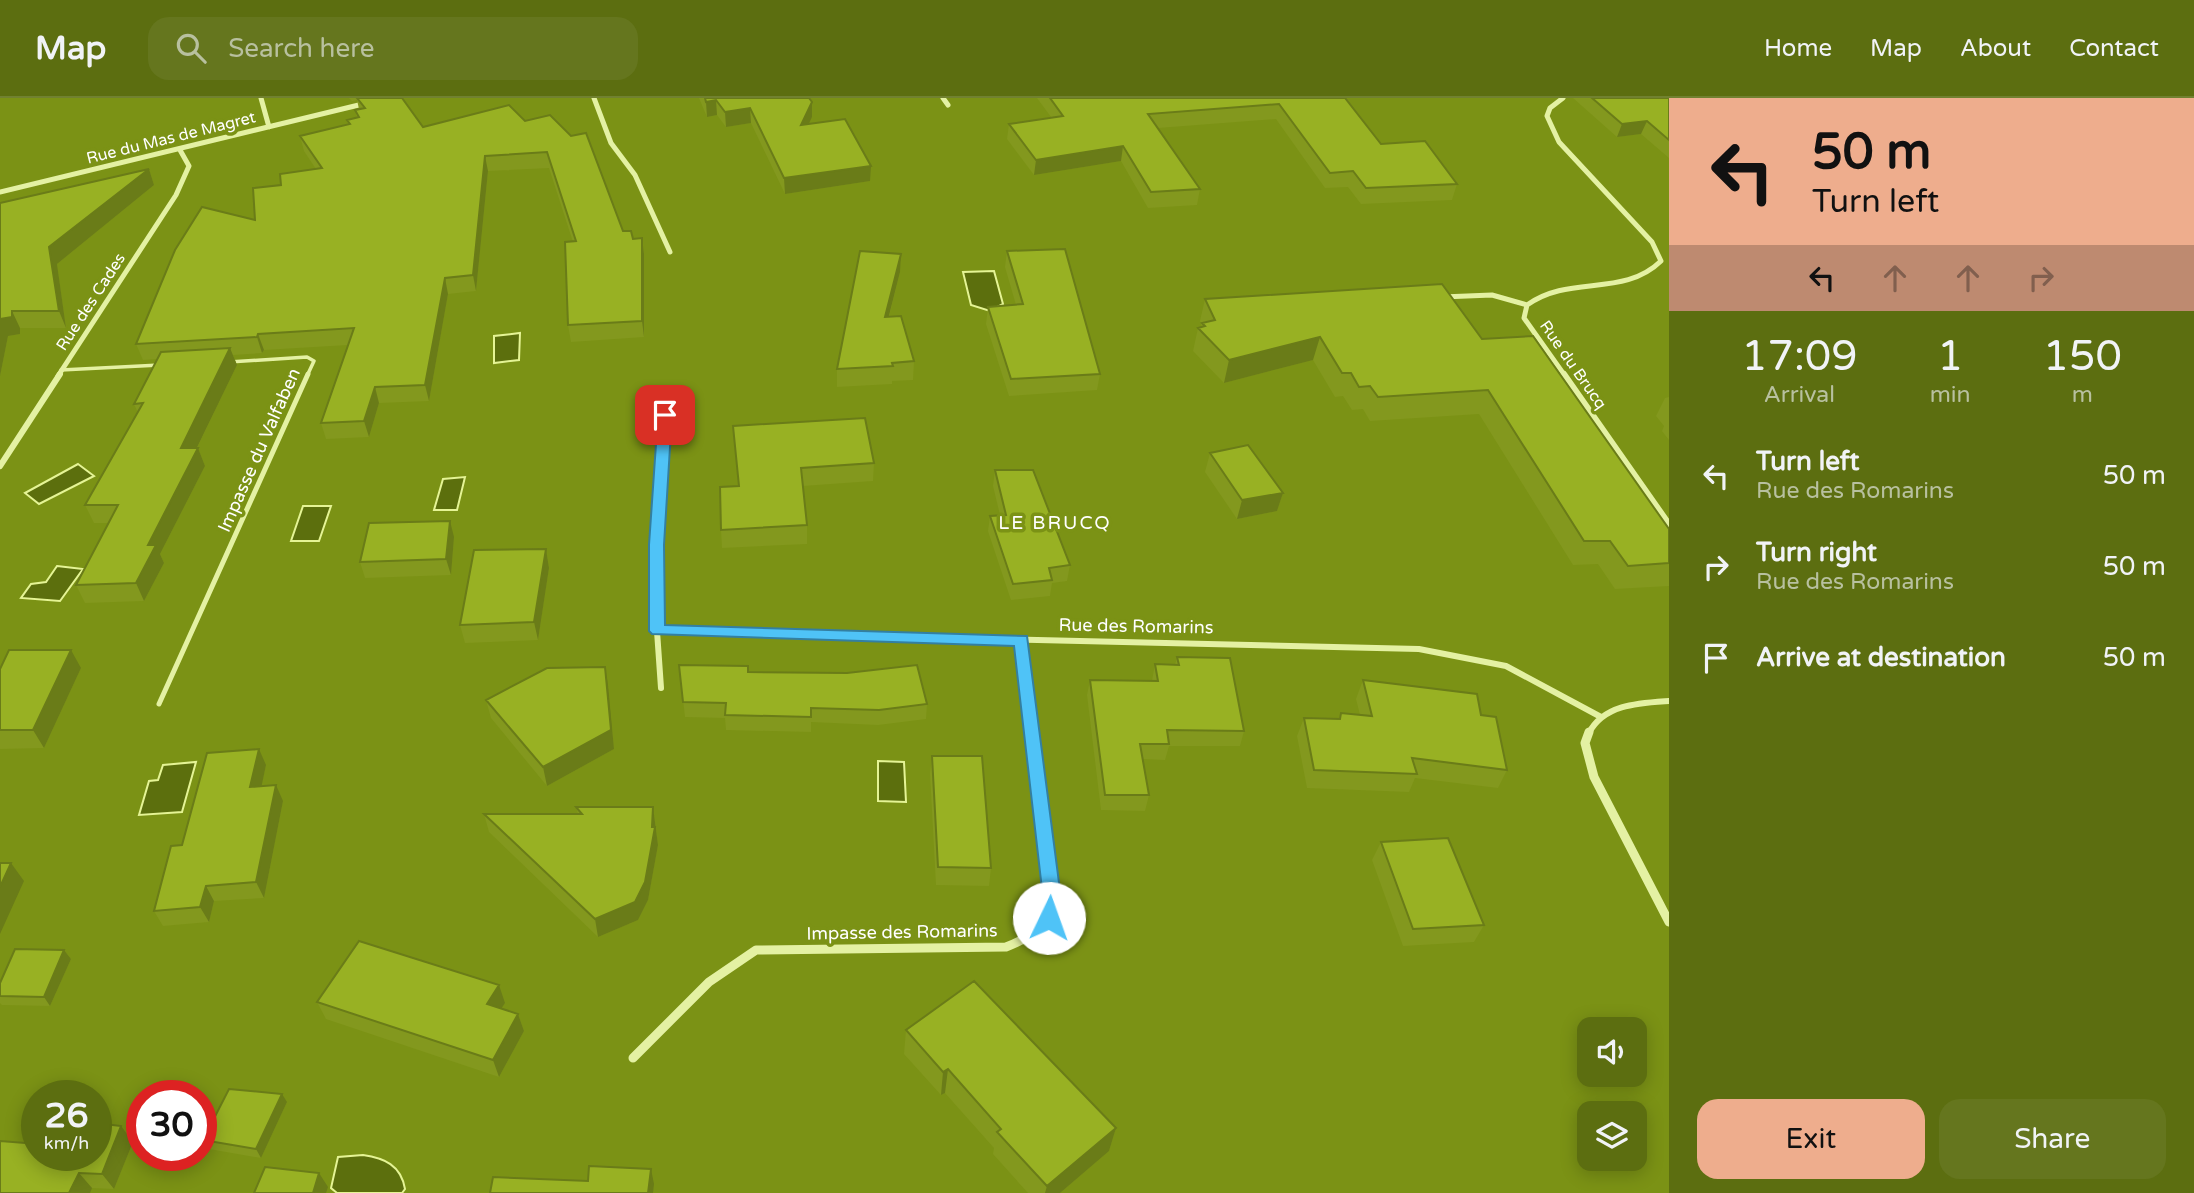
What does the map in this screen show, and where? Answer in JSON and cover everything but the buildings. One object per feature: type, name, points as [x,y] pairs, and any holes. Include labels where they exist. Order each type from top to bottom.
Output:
[{"type":"street","points":[[261,98],[269,127]]},
{"type":"street","points":[[594,98],[611,144],[635,175],[670,252]]},
{"type":"street","points":[[943,98],[948,105]]},
{"type":"street","name":"Rue du Brucq","points":[[1563,98],[1550,108],[1547,116],[1559,142],[1652,242],[1661,261],[1653,272],[1633,280],[1552,290],[1527,305],[1524,318],[1530,331],[1669,524]]},
{"type":"street","name":"Rue du Mas de Magret","points":[[0,192],[376,101]]},
{"type":"street","name":"Rue des Cades","points":[[0,466],[176,195],[189,166],[180,150]]},
{"type":"street","points":[[1439,298],[1492,295],[1527,305]]},
{"type":"street","points":[[661,688],[656,545],[665,415]]},
{"type":"street","name":"Rue des Romarins","points":[[657,631],[1419,649],[1506,666],[1601,717]]},
{"type":"street","name":"Impasse des Romarins","points":[[633,1058],[709,982],[756,950],[1006,947],[1033,937],[1049,918],[1052,898],[1021,640]]},
{"type":"street","points":[[1669,701],[1629,704],[1601,717],[1584,746],[1593,776],[1669,922]]},
{"type":"lane","name":"Impasse du Valfaben","points":[[159,704],[314,361],[307,357],[228,362]]},
{"type":"lane","points":[[61,370],[162,365]]},
{"type":"shaded area","points":[[994,271],[1003,304],[990,311],[971,305],[963,272]]},
{"type":"shaded area","points":[[520,333],[519,360],[494,363],[494,336]]},
{"type":"shaded area","points":[[78,464],[94,476],[39,504],[25,493]]},
{"type":"shaded area","points":[[465,477],[457,510],[434,510],[443,479]]},
{"type":"shaded area","points":[[303,506],[331,506],[319,541],[291,541]]},
{"type":"shaded area","points":[[57,566],[83,569],[60,601],[21,598],[31,584],[46,582]]},
{"type":"shaded area","points":[[878,761],[904,762],[906,802],[878,801]]},
{"type":"shaded area","points":[[196,762],[182,812],[139,815],[149,781],[158,780],[163,765]]},
{"type":"shaded area","points":[[363,1155],[378,1158],[395,1168],[403,1181],[405,1189],[402,1193],[337,1193],[331,1188],[338,1157]]},
{"type":"district","name":"LE BRUCQ","points":[[1055,523]]},
{"type":"route","points":[[665,415],[656,545],[657,631],[1021,640],[1052,898],[1049,918]]}]
